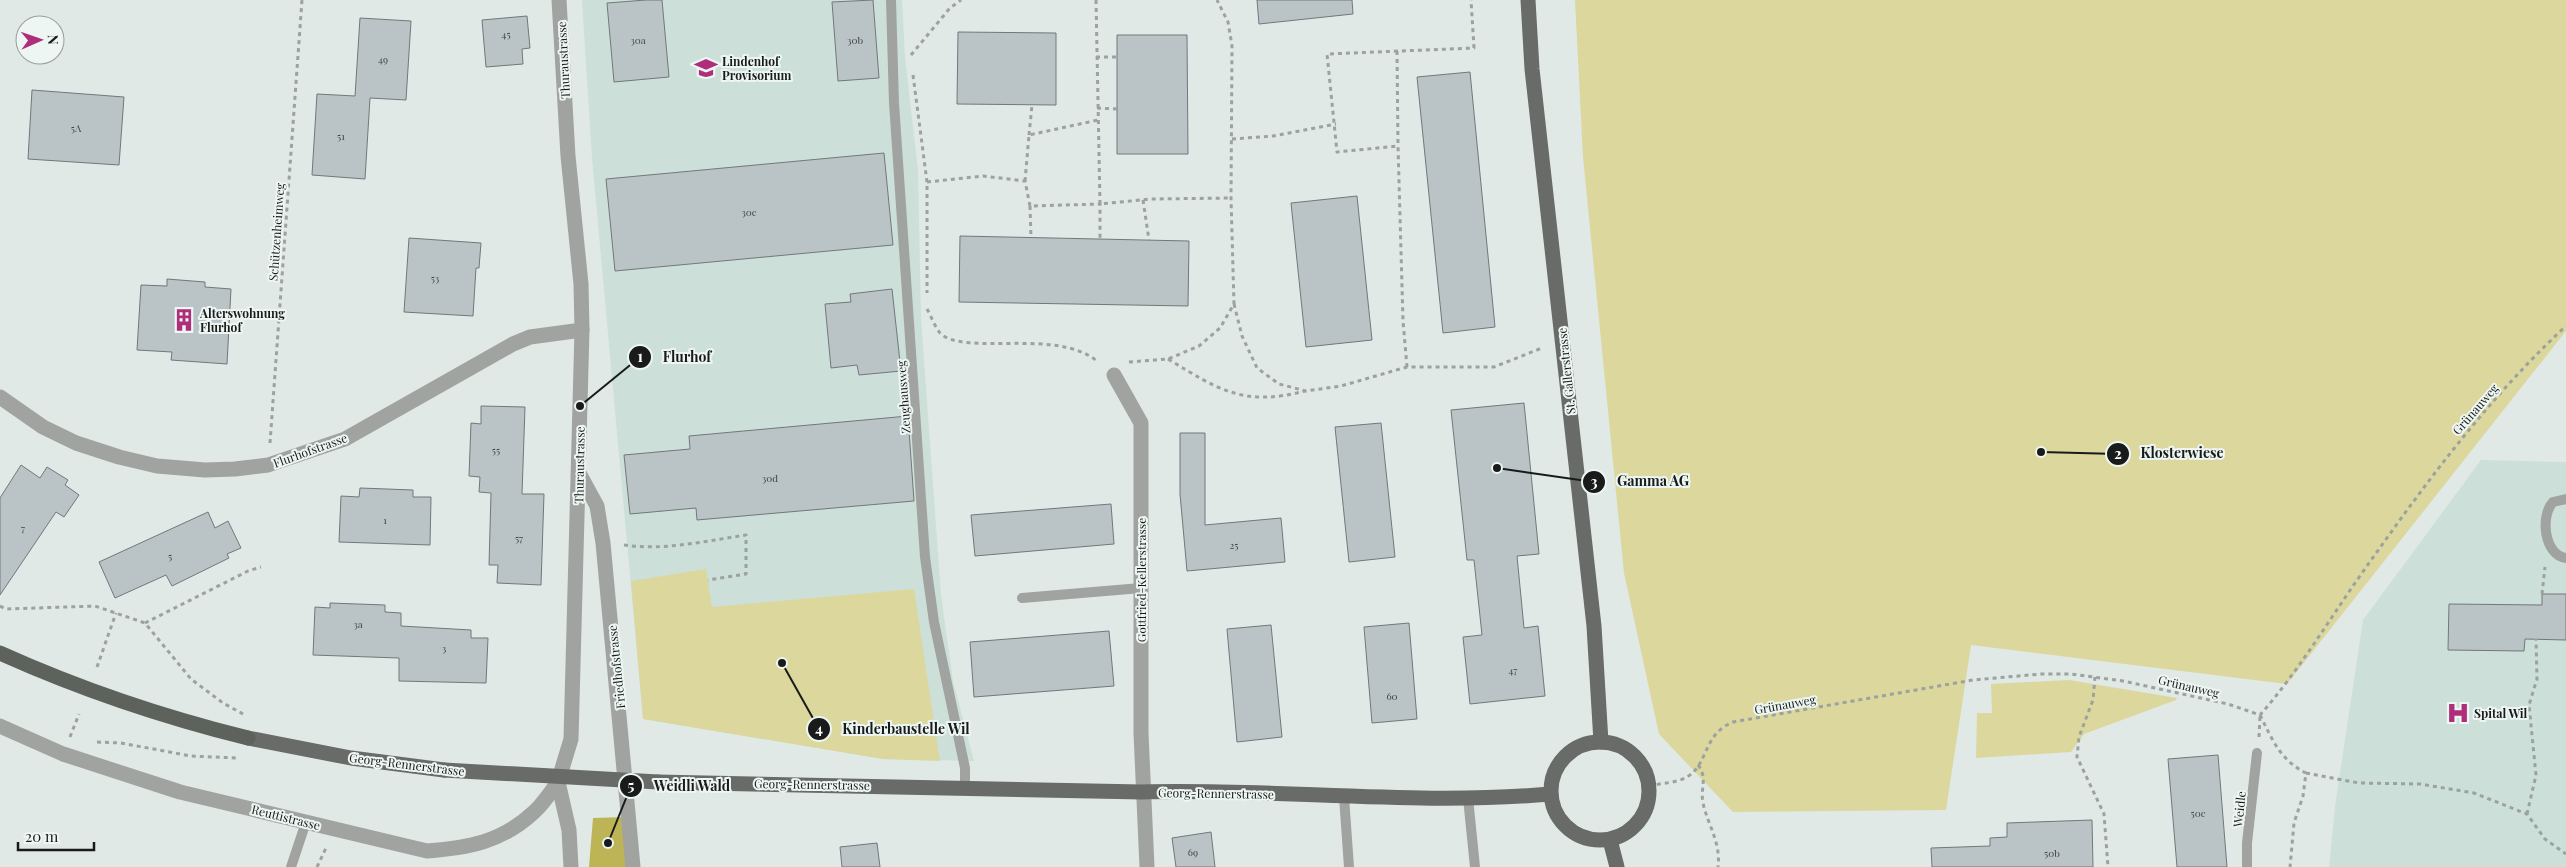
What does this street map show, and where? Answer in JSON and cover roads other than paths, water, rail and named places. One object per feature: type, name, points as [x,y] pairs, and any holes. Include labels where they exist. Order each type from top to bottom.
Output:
[{"type":"highway","name":"Georg-Rennerstrasse","points":[[0,653],[127,704],[248,738]]},
{"type":"main road","name":"St. Gallerstrasse","points":[[1528,0],[1533,79],[1594,626],[1601,742]]},
{"type":"main road","name":"Georg-Rennerstrasse","points":[[248,738],[351,758],[444,770],[658,782],[1142,792],[1196,790],[1344,797],[1468,798],[1550,794]]},
{"type":"main road","points":[[1601,742],[1618,745],[1633,754],[1644,769],[1649,786],[1648,804],[1640,820],[1627,832],[1610,840],[1594,840],[1577,835],[1570,830],[1554,811],[1550,794],[1554,774],[1564,757],[1581,745],[1601,742]]},
{"type":"main road","points":[[1610,840],[1617,867]]},
{"type":"street","name":"Thuraustrasse","points":[[559,0],[568,156],[581,284],[582,330],[571,739],[558,782],[569,830],[571,867]]},
{"type":"street","name":"Flurhofstrasse","points":[[0,397],[43,427],[76,443],[119,457],[158,466],[205,470],[268,465],[345,439],[513,344],[530,337],[582,330]]},
{"type":"street","name":"Gottfried-Kellerstrasse","points":[[1117,369],[1141,423],[1142,792],[1147,867]]},
{"type":"street","name":"Friedhofstrasse","points":[[579,473],[597,506],[603,543],[631,823],[633,867]]},
{"type":"street","name":"Reuttistrasse","points":[[2,730],[63,754],[180,792],[427,851],[466,848],[502,835],[534,812],[558,782]]},
{"type":"lane","name":"Zeughausweg","points":[[891,0],[894,103],[925,557],[934,622],[965,768],[965,788]]},
{"type":"lane","points":[[2566,499],[2553,502],[2547,514],[2547,540],[2554,551],[2566,558]]},
{"type":"lane","points":[[1022,598],[1141,588]]},
{"type":"lane","name":"Weidle","points":[[2247,867],[2247,843],[2257,753]]},
{"type":"lane","points":[[1344,797],[1349,867]]},
{"type":"lane","points":[[1468,798],[1476,867]]},
{"type":"lane","points":[[290,867],[306,822]]},
{"type":"place","name":"Lindenhof Provisorium","points":[[706,68]]},
{"type":"place","name":"Alterswohnung Flurhof","points":[[184,320]]},
{"type":"place","name":"Flurhof","points":[[580,406]]},
{"type":"place","name":"Klosterwiese","points":[[2041,452]]},
{"type":"place","name":"Gamma AG","points":[[1497,468]]},
{"type":"place","name":"Kinderbaustelle Wil","points":[[782,663]]},
{"type":"place","name":"Spital Wil","points":[[2458,713]]},
{"type":"place","name":"Weidli Wald","points":[[608,843]]}]
